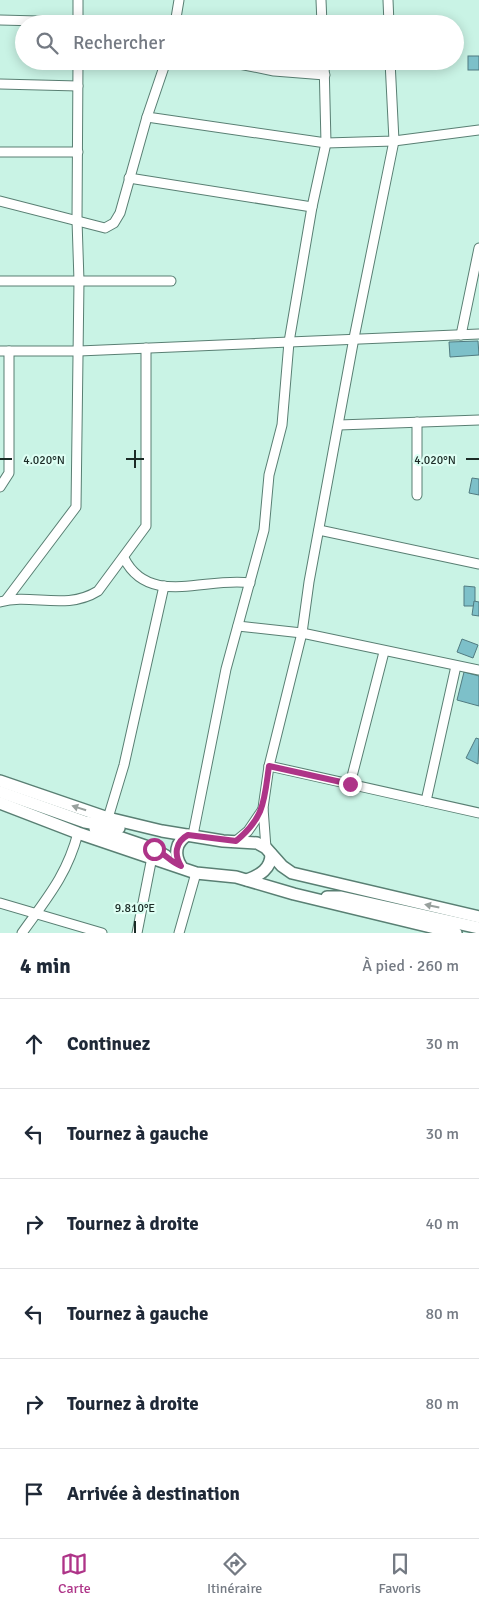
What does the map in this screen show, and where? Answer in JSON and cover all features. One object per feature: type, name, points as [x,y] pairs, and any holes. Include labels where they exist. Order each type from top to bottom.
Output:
[{"type":"main road","points":[[0,781],[108,818],[186,834],[247,841],[268,851],[303,884],[341,897]]},
{"type":"main road","points":[[0,792],[85,822],[156,835],[186,834]]},
{"type":"main road","points":[[0,803],[78,833],[196,872],[247,880],[280,890],[456,933]]},
{"type":"main road","points":[[85,822],[98,831],[162,852],[176,864]]},
{"type":"main road","points":[[176,864],[176,850],[179,842],[186,834]]},
{"type":"main road","points":[[247,880],[265,869],[269,864],[268,851]]},
{"type":"main road","points":[[292,873],[479,917]]},
{"type":"main road","points":[[280,890],[288,889],[324,896],[341,897],[479,928]]},
{"type":"street","points":[[78,0],[78,15]]},
{"type":"street","points":[[176,15],[179,0]]},
{"type":"street","points":[[321,0],[322,15]]},
{"type":"street","points":[[388,0],[389,15]]},
{"type":"street","points":[[0,20],[15,21]]},
{"type":"street","points":[[3,601],[76,507],[79,351],[77,220],[78,70]]},
{"type":"street","points":[[0,201],[105,228],[114,223],[120,213],[147,117],[163,70]]},
{"type":"street","points":[[269,70],[325,75]]},
{"type":"street","points":[[186,834],[226,669],[264,530],[269,475],[282,425],[289,342],[312,207],[326,143],[325,70]]},
{"type":"street","points":[[268,851],[263,808],[269,766],[302,634],[354,338],[394,141],[390,70]]},
{"type":"street","points":[[0,84],[78,86]]},
{"type":"street","points":[[147,117],[326,143],[394,141],[479,130]]},
{"type":"street","points":[[0,152],[78,152]]},
{"type":"street","points":[[129,178],[312,207]]},
{"type":"street","points":[[461,335],[479,248]]},
{"type":"street","points":[[0,282],[172,281]]},
{"type":"street","points":[[0,487],[9,473],[4,351],[79,351],[479,334]]},
{"type":"street","points":[[3,601],[43,602],[79,599],[90,596],[98,591],[146,526],[146,348]]},
{"type":"street","points":[[339,425],[479,420]]},
{"type":"street","points":[[417,422],[417,495]]},
{"type":"street","points":[[319,530],[479,564]]},
{"type":"street","points":[[124,558],[130,569],[139,578],[151,584],[164,586],[250,583]]},
{"type":"street","points":[[108,818],[124,765],[164,586]]},
{"type":"street","points":[[238,626],[302,634],[479,670]]},
{"type":"street","points":[[350,784],[384,652]]},
{"type":"street","points":[[426,801],[456,666]]},
{"type":"street","points":[[269,766],[479,813]]},
{"type":"street","points":[[236,841],[248,831],[263,808]]},
{"type":"street","points":[[22,933],[63,876],[71,858],[78,833]]},
{"type":"street","points":[[137,933],[152,857]]},
{"type":"street","points":[[179,933],[196,872]]},
{"type":"street","points":[[0,903],[35,915],[102,933]]},
{"type":"building","points":[[468,56],[479,56],[479,70],[468,70]]},
{"type":"building","points":[[478,341],[479,355],[450,357],[449,342]]},
{"type":"building","points":[[472,478],[479,479],[479,495],[469,493]]},
{"type":"building","points":[[464,586],[475,587],[475,606],[464,606]]},
{"type":"building","points":[[474,601],[479,602],[479,616],[472,615]]},
{"type":"building","points":[[462,639],[478,645],[473,658],[457,652]]},
{"type":"building","points":[[464,672],[479,676],[479,706],[457,700]]},
{"type":"building","points":[[476,738],[479,739],[478,764],[466,758]]},
{"type":"route","points":[[154,849],[162,852],[172,863],[181,866],[177,860],[176,850],[183,837],[188,835],[223,841],[236,841],[248,831],[263,808],[269,766],[350,784]]}]
